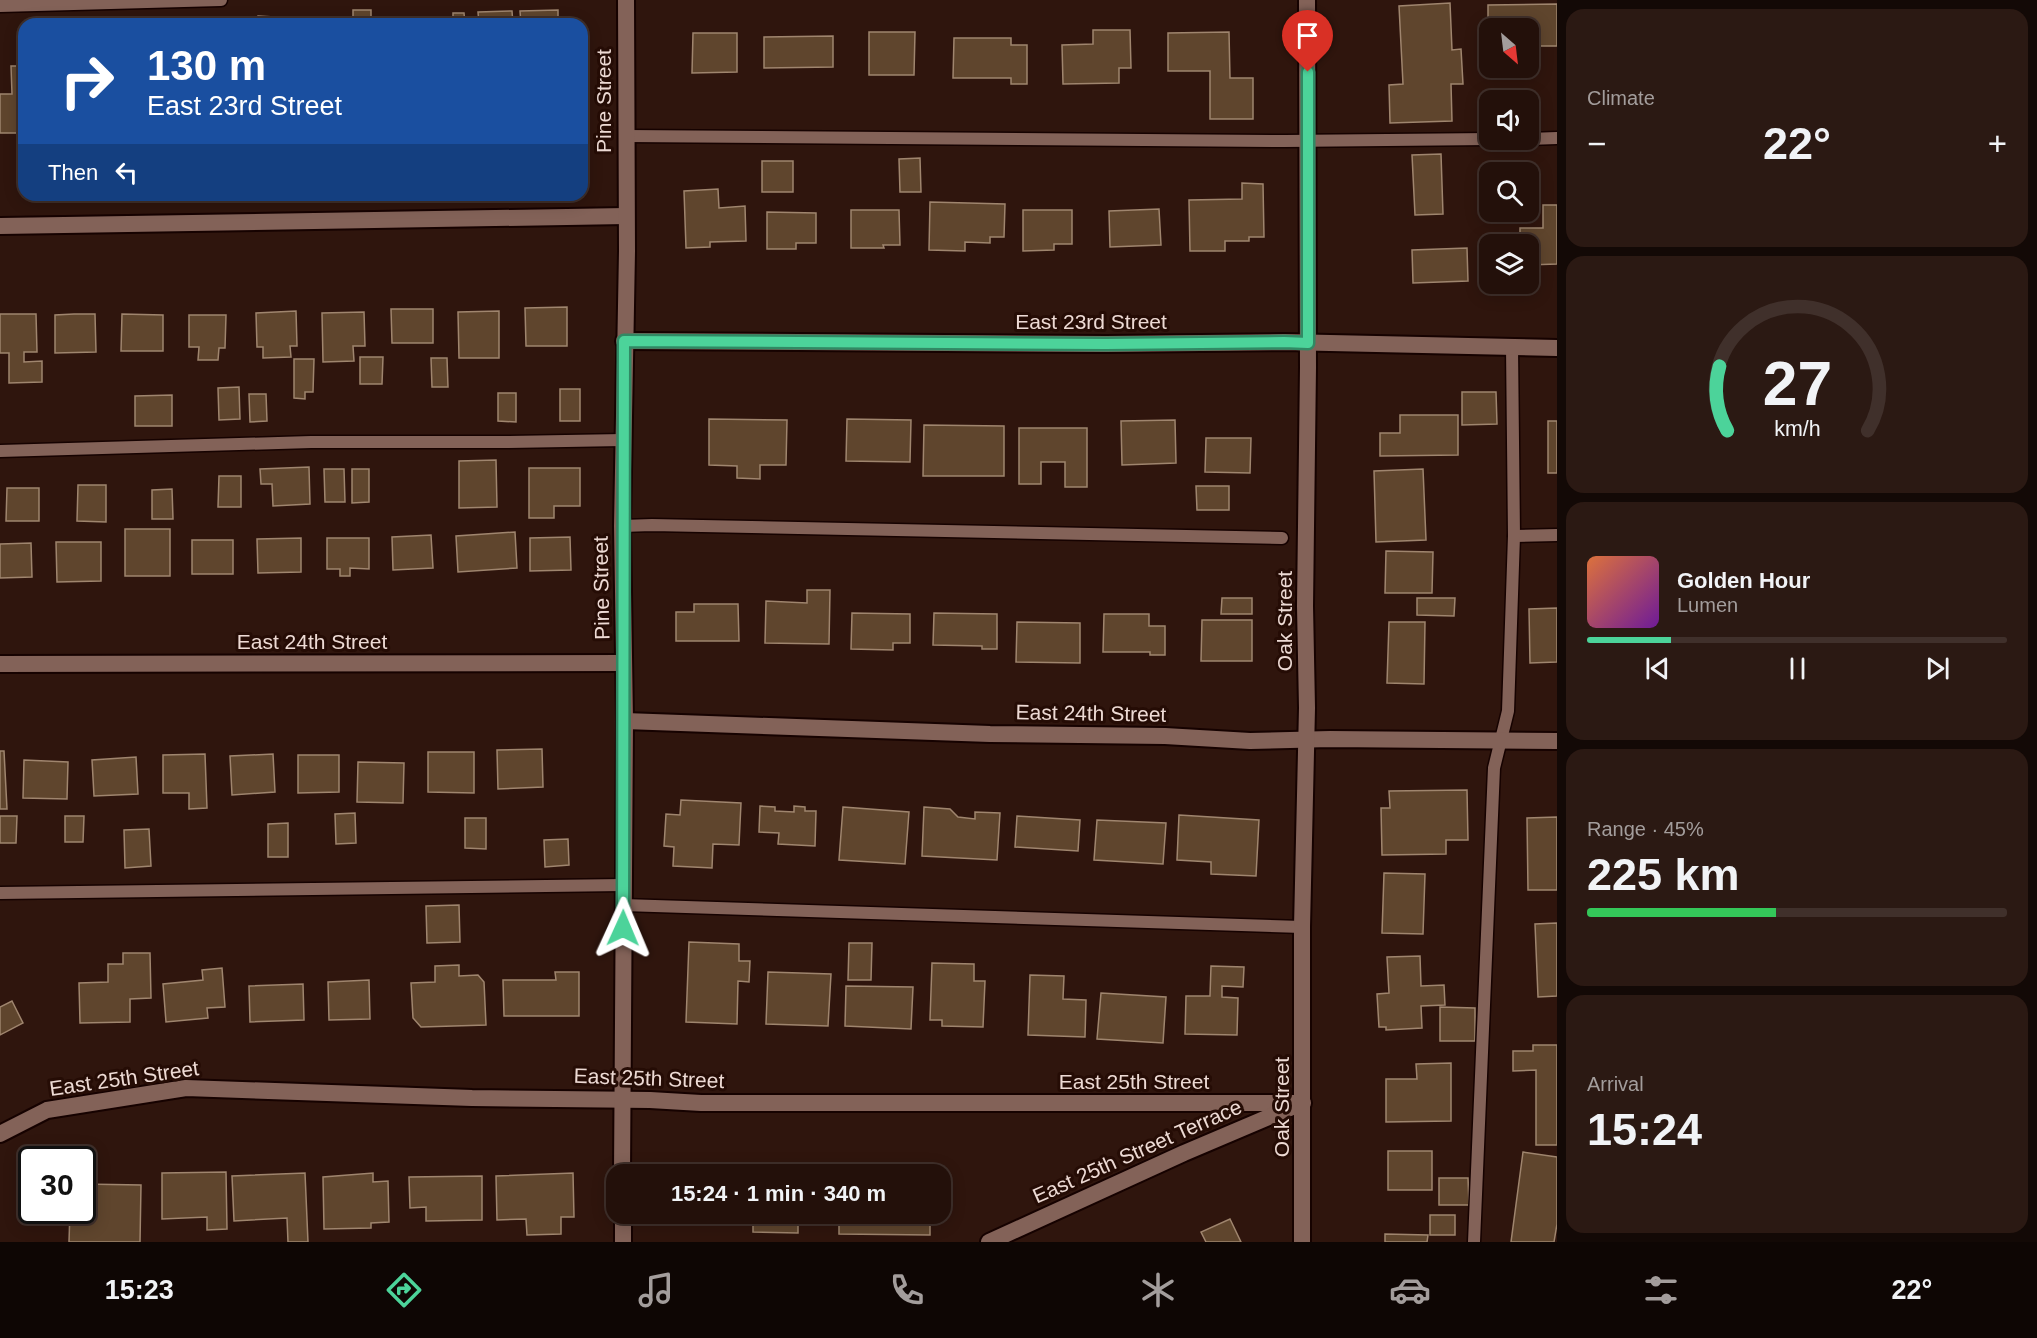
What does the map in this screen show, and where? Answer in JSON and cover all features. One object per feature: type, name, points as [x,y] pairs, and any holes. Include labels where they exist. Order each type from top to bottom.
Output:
[{"type":"street","name":"Pine Street","points":[[622,1164],[625,721],[622,526],[626,0]]},
{"type":"street","name":"Oak Street","points":[[1302,1242],[1302,927],[1307,708],[1305,606],[1309,141],[1307,0]]},
{"type":"street","points":[[0,226],[626,216]]},
{"type":"street","name":"East 23rd Street","points":[[624,341],[1106,344],[1284,342],[1557,348]]},
{"type":"street","name":"East 24th Street","points":[[0,664],[624,663]]},
{"type":"street","name":"East 24th Street","points":[[625,721],[990,734],[1165,736],[1250,741],[1557,741]]},
{"type":"street","name":"East 25th Street","points":[[0,1134],[47,1110],[186,1088],[701,1103],[1303,1103]]},
{"type":"street","name":"East 25th Street Terrace","points":[[989,1242],[1184,1153],[1303,1103]]},
{"type":"street","points":[[623,1224],[623,1242]]},
{"type":"lane","points":[[0,6],[221,0]]},
{"type":"lane","points":[[626,136],[1309,141],[1479,139]]},
{"type":"lane","points":[[1539,138],[1557,138]]},
{"type":"lane","points":[[1474,1242],[1494,768],[1508,711],[1514,536],[1512,347]]},
{"type":"lane","points":[[0,451],[311,441],[623,440]]},
{"type":"lane","points":[[622,526],[1282,538]]},
{"type":"lane","points":[[1514,536],[1557,536]]},
{"type":"lane","points":[[0,894],[623,885]]},
{"type":"lane","points":[[623,905],[1302,927]]},
{"type":"building","points":[[1450,3],[1452,50],[1461,49],[1463,84],[1451,84],[1452,121],[1390,123],[1389,85],[1403,84],[1399,6]]},
{"type":"building","points":[[1557,4],[1557,46],[1539,46],[1539,18],[1488,18],[1488,5]]},
{"type":"building","points":[[353,10],[371,10],[371,18],[353,18]]},
{"type":"building","points":[[558,10],[558,18],[521,18],[520,11]]},
{"type":"building","points":[[512,11],[513,18],[478,18],[478,12]]},
{"type":"building","points":[[453,13],[464,13],[464,18],[453,18]]},
{"type":"building","points":[[258,16],[274,17],[274,18],[258,18]]},
{"type":"building","points":[[1093,30],[1130,30],[1131,68],[1119,68],[1119,83],[1063,84],[1062,45],[1093,44]]},
{"type":"building","points":[[869,32],[915,32],[914,75],[869,75]]},
{"type":"building","points":[[1229,32],[1230,78],[1253,78],[1253,119],[1210,119],[1210,71],[1168,71],[1168,33]]},
{"type":"building","points":[[693,33],[737,33],[737,72],[692,73]]},
{"type":"building","points":[[833,36],[833,67],[764,68],[764,37]]},
{"type":"building","points":[[954,38],[1011,38],[1011,45],[1027,45],[1027,84],[1011,84],[1011,78],[953,78]]},
{"type":"building","points":[[11,66],[18,66],[18,133],[0,133],[0,94],[12,94]]},
{"type":"building","points":[[1441,154],[1443,214],[1415,215],[1412,155]]},
{"type":"building","points":[[920,158],[921,192],[900,192],[899,159]]},
{"type":"building","points":[[762,161],[793,161],[793,192],[762,192]]},
{"type":"building","points":[[1242,183],[1263,184],[1264,237],[1249,237],[1249,241],[1225,241],[1225,251],[1190,251],[1189,200],[1242,199]]},
{"type":"building","points":[[718,189],[719,208],[745,206],[746,241],[710,242],[710,247],[686,248],[684,191]]},
{"type":"building","points":[[930,202],[1005,204],[1004,237],[990,237],[990,243],[965,242],[965,251],[929,250]]},
{"type":"building","points":[[1543,205],[1557,205],[1557,264],[1539,265],[1539,234],[1520,234],[1520,228],[1543,228]]},
{"type":"building","points":[[1159,209],[1161,245],[1110,247],[1109,211]]},
{"type":"building","points":[[851,210],[899,210],[900,245],[883,245],[884,248],[851,248]]},
{"type":"building","points":[[1023,210],[1072,210],[1072,244],[1054,244],[1054,250],[1023,251]]},
{"type":"building","points":[[767,212],[816,213],[816,243],[796,243],[796,249],[767,249]]},
{"type":"building","points":[[1467,248],[1468,281],[1413,283],[1412,250]]},
{"type":"building","points":[[567,307],[567,346],[526,346],[525,308]]},
{"type":"building","points":[[391,309],[433,309],[433,343],[392,343]]},
{"type":"building","points":[[296,311],[297,346],[290,346],[291,357],[263,358],[263,347],[257,347],[256,313]]},
{"type":"building","points":[[499,311],[499,358],[459,358],[458,312]]},
{"type":"building","points":[[364,312],[365,346],[353,346],[354,361],[323,362],[322,313]]},
{"type":"building","points":[[0,314],[36,314],[37,352],[24,352],[24,362],[42,361],[42,382],[9,383],[9,353],[0,353]]},
{"type":"building","points":[[95,314],[96,352],[55,353],[55,315]]},
{"type":"building","points":[[122,314],[163,315],[163,351],[121,351]]},
{"type":"building","points":[[189,315],[226,315],[225,348],[219,348],[218,360],[198,360],[199,347],[189,347]]},
{"type":"building","points":[[360,357],[383,357],[382,384],[360,384]]},
{"type":"building","points":[[431,358],[447,358],[448,387],[432,387]]},
{"type":"building","points":[[294,359],[314,359],[313,392],[305,392],[305,399],[294,398]]},
{"type":"building","points":[[239,387],[240,419],[219,420],[218,388]]},
{"type":"building","points":[[560,389],[580,389],[580,421],[560,421]]},
{"type":"building","points":[[1462,392],[1496,392],[1497,424],[1462,425]]},
{"type":"building","points":[[498,393],[516,393],[516,422],[498,421]]},
{"type":"building","points":[[249,394],[266,394],[267,421],[250,422]]},
{"type":"building","points":[[172,395],[172,426],[135,426],[135,396]]},
{"type":"building","points":[[1400,415],[1458,415],[1458,455],[1380,456],[1380,433],[1400,433]]},
{"type":"building","points":[[709,419],[787,420],[786,465],[760,465],[760,479],[737,478],[737,466],[709,465]]},
{"type":"building","points":[[847,419],[911,420],[910,462],[846,461]]},
{"type":"building","points":[[1175,420],[1176,463],[1122,465],[1121,421]]},
{"type":"building","points":[[1548,421],[1557,421],[1557,473],[1548,473]]},
{"type":"building","points":[[924,425],[1004,426],[1004,476],[923,476]]},
{"type":"building","points":[[1019,428],[1087,428],[1087,487],[1065,487],[1065,462],[1041,462],[1041,484],[1019,484]]},
{"type":"building","points":[[1206,438],[1251,438],[1250,473],[1205,472]]},
{"type":"building","points":[[496,460],[497,507],[459,508],[459,461]]},
{"type":"building","points":[[309,467],[310,504],[273,506],[272,484],[261,484],[260,469]]},
{"type":"building","points":[[529,468],[580,468],[580,506],[554,506],[554,518],[529,518]]},
{"type":"building","points":[[324,469],[344,469],[345,502],[325,502]]},
{"type":"building","points":[[352,469],[369,469],[369,502],[352,503]]},
{"type":"building","points":[[1423,469],[1426,540],[1376,542],[1374,471]]},
{"type":"building","points":[[219,476],[241,476],[241,507],[218,507]]},
{"type":"building","points":[[78,485],[106,485],[106,522],[77,521]]},
{"type":"building","points":[[1196,486],[1229,486],[1229,510],[1197,510]]},
{"type":"building","points":[[7,488],[39,488],[39,521],[6,521]]},
{"type":"building","points":[[172,489],[173,519],[152,519],[152,490]]},
{"type":"building","points":[[125,529],[170,529],[170,576],[125,576]]},
{"type":"building","points":[[515,532],[517,568],[458,572],[456,536]]},
{"type":"building","points":[[431,535],[433,568],[393,570],[392,537]]},
{"type":"building","points":[[570,537],[571,570],[530,571],[530,538]]},
{"type":"building","points":[[301,538],[301,572],[258,573],[257,539]]},
{"type":"building","points":[[327,538],[369,538],[369,569],[350,568],[350,576],[340,576],[340,569],[327,569]]},
{"type":"building","points":[[192,540],[233,540],[233,574],[192,574]]},
{"type":"building","points":[[56,542],[101,542],[101,581],[57,582]]},
{"type":"building","points":[[31,543],[32,577],[0,578],[0,544]]},
{"type":"building","points":[[1386,551],[1433,552],[1432,593],[1385,593]]},
{"type":"building","points":[[807,590],[830,590],[829,644],[765,643],[766,601],[807,603]]},
{"type":"building","points":[[1222,598],[1252,598],[1252,614],[1221,614]]},
{"type":"building","points":[[1417,598],[1455,598],[1454,616],[1417,615]]},
{"type":"building","points":[[694,604],[738,604],[739,641],[676,641],[676,612],[694,612]]},
{"type":"building","points":[[1557,608],[1557,662],[1530,663],[1529,609]]},
{"type":"building","points":[[852,613],[910,614],[910,643],[893,643],[893,650],[851,649]]},
{"type":"building","points":[[934,613],[997,614],[997,649],[982,649],[982,646],[933,645]]},
{"type":"building","points":[[1104,614],[1149,614],[1149,626],[1165,626],[1165,655],[1150,655],[1150,652],[1103,652]]},
{"type":"building","points":[[1202,620],[1252,620],[1252,661],[1201,661]]},
{"type":"building","points":[[1017,622],[1080,623],[1080,663],[1016,662]]},
{"type":"building","points":[[1389,622],[1425,622],[1424,684],[1387,683]]},
{"type":"building","points":[[542,749],[543,787],[498,789],[497,750]]},
{"type":"building","points":[[0,751],[4,751],[7,809],[0,809]]},
{"type":"building","points":[[428,752],[474,752],[474,793],[428,792]]},
{"type":"building","points":[[205,754],[207,808],[189,809],[189,793],[163,793],[163,755]]},
{"type":"building","points":[[273,754],[275,792],[232,795],[230,756]]},
{"type":"building","points":[[298,755],[339,755],[339,792],[298,793]]},
{"type":"building","points":[[136,757],[138,794],[94,796],[92,760]]},
{"type":"building","points":[[24,760],[68,762],[67,799],[23,798]]},
{"type":"building","points":[[358,762],[404,763],[403,803],[357,802]]},
{"type":"building","points":[[1467,790],[1468,840],[1446,840],[1446,854],[1382,855],[1381,808],[1390,808],[1389,791]]},
{"type":"building","points":[[681,800],[741,803],[739,845],[713,844],[712,868],[673,866],[674,847],[664,846],[666,814],[680,815]]},
{"type":"building","points":[[760,806],[775,807],[775,811],[794,812],[794,806],[805,807],[805,811],[816,811],[815,846],[778,844],[779,833],[759,832]]},
{"type":"building","points":[[843,807],[909,812],[905,864],[839,860]]},
{"type":"building","points":[[924,807],[950,809],[958,817],[975,819],[975,812],[1000,813],[997,860],[922,856]]},
{"type":"building","points":[[355,813],[356,843],[336,844],[335,814]]},
{"type":"building","points":[[1179,815],[1259,820],[1256,876],[1211,874],[1211,862],[1177,860]]},
{"type":"building","points":[[0,816],[17,816],[16,843],[0,843]]},
{"type":"building","points":[[65,816],[84,816],[83,842],[65,842]]},
{"type":"building","points":[[1017,816],[1080,820],[1078,851],[1015,847]]},
{"type":"building","points":[[1557,817],[1557,890],[1528,890],[1527,818]]},
{"type":"building","points":[[465,818],[486,818],[486,849],[465,848]]},
{"type":"building","points":[[1097,820],[1166,823],[1163,864],[1094,860]]},
{"type":"building","points":[[288,823],[288,857],[268,857],[268,824]]},
{"type":"building","points":[[149,829],[151,866],[125,868],[124,830]]},
{"type":"building","points":[[568,839],[569,865],[545,867],[544,840]]},
{"type":"building","points":[[1384,873],[1425,874],[1423,934],[1382,933]]},
{"type":"building","points":[[459,905],[460,942],[427,943],[426,906]]},
{"type":"building","points":[[1557,923],[1557,996],[1538,997],[1535,924]]},
{"type":"building","points":[[689,942],[739,944],[739,961],[750,961],[749,982],[738,981],[737,1024],[686,1022]]},
{"type":"building","points":[[849,943],[872,943],[871,980],[848,980]]},
{"type":"building","points":[[123,953],[150,953],[151,998],[130,999],[130,1022],[80,1023],[79,983],[108,982],[108,964],[123,964]]},
{"type":"building","points":[[1420,956],[1421,986],[1444,985],[1445,1005],[1421,1006],[1422,1028],[1386,1030],[1386,1027],[1379,1027],[1377,994],[1389,993],[1387,957]]},
{"type":"building","points":[[932,963],[974,964],[974,981],[985,981],[983,1027],[942,1026],[942,1020],[930,1020]]},
{"type":"building","points":[[459,965],[459,976],[478,975],[484,982],[486,1025],[421,1027],[413,1018],[411,983],[435,982],[435,966]]},
{"type":"building","points":[[1211,966],[1244,967],[1243,987],[1222,986],[1222,997],[1238,998],[1237,1035],[1185,1034],[1186,996],[1210,996]]},
{"type":"building","points":[[222,968],[225,1007],[207,1008],[208,1018],[166,1022],[163,984],[203,980],[202,970]]},
{"type":"building","points":[[555,972],[579,972],[579,1016],[504,1016],[503,980],[556,980]]},
{"type":"building","points":[[768,972],[831,974],[828,1026],[766,1024]]},
{"type":"building","points":[[1030,975],[1064,976],[1063,999],[1086,1000],[1085,1037],[1028,1035]]},
{"type":"building","points":[[369,980],[370,1019],[329,1020],[328,982]]},
{"type":"building","points":[[303,984],[304,1020],[250,1022],[249,986]]},
{"type":"building","points":[[846,986],[913,987],[911,1029],[845,1026]]},
{"type":"building","points":[[1101,993],[1166,997],[1163,1043],[1097,1039]]},
{"type":"building","points":[[12,1001],[23,1023],[0,1035],[0,1007]]},
{"type":"building","points":[[1440,1007],[1475,1008],[1475,1041],[1440,1041]]},
{"type":"building","points":[[1533,1045],[1557,1045],[1557,1145],[1536,1145],[1536,1070],[1513,1071],[1513,1051],[1533,1051]]},
{"type":"building","points":[[1451,1063],[1451,1121],[1386,1122],[1386,1079],[1417,1079],[1416,1064]]},
{"type":"building","points":[[1388,1151],[1432,1151],[1432,1190],[1388,1190]]},
{"type":"building","points":[[1523,1152],[1557,1157],[1557,1224],[1554,1242],[1511,1242]]},
{"type":"building","points":[[226,1172],[227,1229],[207,1230],[207,1217],[162,1219],[162,1173]]},
{"type":"building","points":[[305,1173],[308,1242],[288,1242],[287,1218],[234,1221],[232,1176]]},
{"type":"building","points":[[373,1173],[373,1182],[388,1181],[389,1222],[371,1223],[371,1228],[324,1229],[323,1177]]},
{"type":"building","points":[[573,1173],[574,1217],[561,1217],[561,1234],[527,1235],[526,1219],[497,1220],[496,1176]]},
{"type":"building","points":[[482,1176],[482,1220],[426,1221],[426,1207],[410,1208],[409,1177]]},
{"type":"building","points":[[1439,1178],[1468,1178],[1469,1205],[1439,1205]]},
{"type":"building","points":[[96,1184],[141,1185],[140,1242],[69,1242],[70,1224],[96,1224]]},
{"type":"building","points":[[1430,1215],[1455,1215],[1455,1235],[1430,1235]]},
{"type":"building","points":[[1230,1219],[1241,1242],[1206,1242],[1201,1232]]},
{"type":"building","points":[[713,1224],[798,1224],[798,1233],[753,1232],[753,1225]]},
{"type":"building","points":[[839,1224],[930,1224],[930,1235],[839,1234]]},
{"type":"building","points":[[1385,1234],[1428,1235],[1427,1242],[1385,1242]]},
{"type":"route","points":[[623,928],[624,341],[1308,343],[1308,72]]}]
